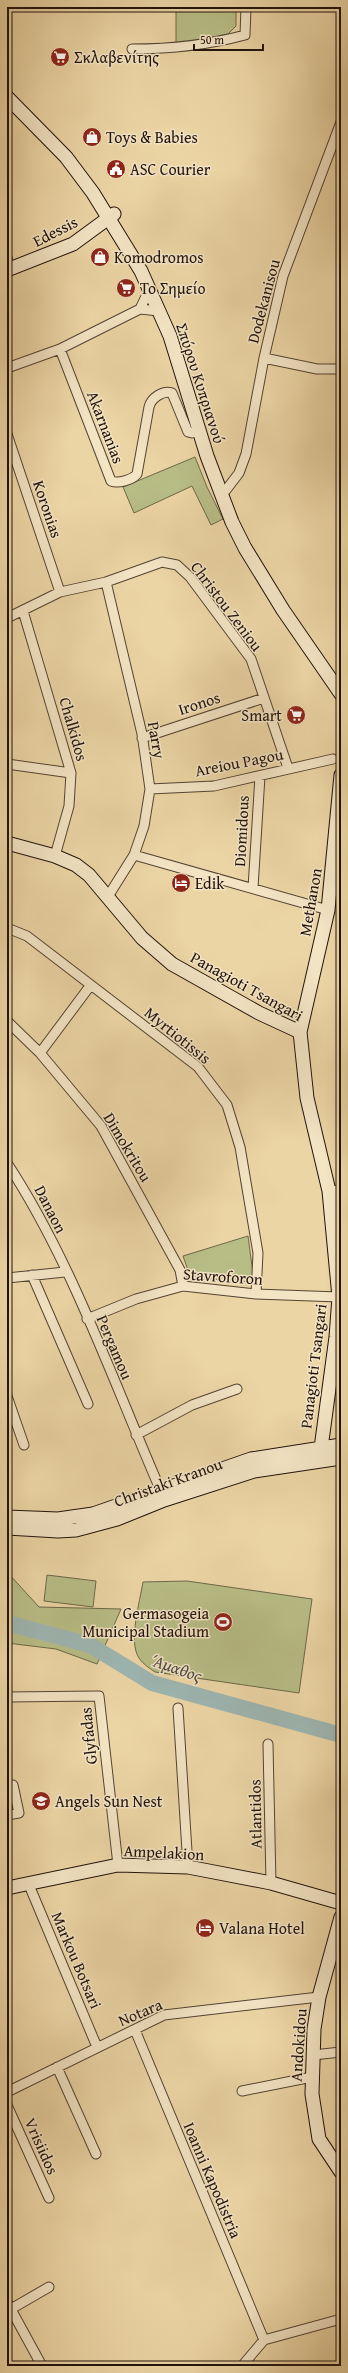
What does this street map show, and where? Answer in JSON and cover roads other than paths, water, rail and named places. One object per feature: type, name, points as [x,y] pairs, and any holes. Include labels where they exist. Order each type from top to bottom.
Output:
[{"type":"main road","name":"Σπύρου Κυπριανού","points":[[7,89],[71,154],[146,268],[175,333],[212,453],[237,519],[250,545],[314,646],[341,680]]},
{"type":"main road","name":"Σπύρου Κυπριανού","points":[[7,97],[66,157],[112,215],[141,271],[170,336],[199,430],[230,516],[245,548],[287,616],[341,694]]},
{"type":"main road","name":"Edessis","points":[[8,266],[73,244],[112,215]]},
{"type":"main road","name":"Methanon","points":[[300,1032],[328,910],[341,775]]},
{"type":"main road","name":"Panagioti Tsangari","points":[[7,843],[55,856],[82,870],[142,938],[172,964],[259,1013],[300,1032],[308,1098],[335,1190],[339,1297],[336,1337],[320,1448]]},
{"type":"main road","name":"Christaki Kranou","points":[[7,1517],[74,1518],[113,1508],[160,1489],[251,1459],[341,1445]]},
{"type":"main road","name":"Christaki Kranou","points":[[7,1528],[58,1531],[90,1527],[117,1519],[164,1500],[243,1474],[274,1467],[322,1462],[341,1458]]},
{"type":"main road","name":"Ampelakion","points":[[7,1888],[29,1885],[118,1865],[188,1867],[271,1883],[341,1903]]},
{"type":"main road","name":"Andokidou","points":[[341,1917],[320,1997],[314,2029],[312,2077],[312,2094],[320,2139],[341,2172]]},
{"type":"street","points":[[132,49],[173,49],[222,41],[245,35],[246,7]]},
{"type":"street","name":"Dodekanisou","points":[[226,490],[239,473],[246,454],[264,358],[283,276],[341,122]]},
{"type":"street","points":[[140,309],[149,290]]},
{"type":"street","points":[[7,368],[60,349],[140,309],[159,312]]},
{"type":"street","name":"Akarnanias","points":[[60,349],[111,480],[117,482],[131,478],[136,474],[148,407],[152,399],[165,392],[172,393],[188,432],[192,433],[199,430]]},
{"type":"street","points":[[264,358],[317,369],[341,368]]},
{"type":"street","name":"Koronias","points":[[7,434],[60,592]]},
{"type":"street","name":"Christou Zeniou","points":[[7,618],[60,592],[106,582],[162,562],[177,566],[190,577],[251,659],[288,768]]},
{"type":"street","name":"Parry","points":[[106,582],[142,738],[150,789],[144,826],[134,855],[107,898]]},
{"type":"street","name":"Chalkidos","points":[[23,611],[71,773],[69,806],[55,856]]},
{"type":"street","name":"Ironos","points":[[142,738],[264,698]]},
{"type":"street","name":"Areiou Pagou","points":[[150,789],[214,786],[333,759]]},
{"type":"street","points":[[7,764],[71,773]]},
{"type":"street","name":"Diomidous","points":[[253,888],[260,776]]},
{"type":"street","points":[[134,855],[328,910]]},
{"type":"street","name":"Myrtiotissis","points":[[7,928],[27,936],[90,986],[198,1067],[227,1105],[240,1147],[258,1253],[256,1294]]},
{"type":"street","points":[[40,1053],[90,986]]},
{"type":"street","name":"Dimokritou","points":[[7,1021],[40,1053],[101,1126],[180,1270],[183,1286]]},
{"type":"street","name":"Danaon","points":[[7,1163],[31,1200],[66,1272]]},
{"type":"street","points":[[7,1278],[66,1272]]},
{"type":"street","name":"Pergamou","points":[[66,1272],[160,1489]]},
{"type":"street","points":[[32,1275],[88,1404]]},
{"type":"street","name":"Stavroforon","points":[[87,1319],[136,1298],[183,1286],[256,1294],[339,1297]]},
{"type":"street","points":[[136,1435],[192,1405],[237,1389]]},
{"type":"street","points":[[7,1396],[24,1445]]},
{"type":"street","name":"Panagioti Tsangari","points":[[320,1448],[322,1462]]},
{"type":"street","name":"Glyfadas","points":[[7,1697],[99,1696],[118,1865]]},
{"type":"street","points":[[178,1708],[188,1867]]},
{"type":"street","name":"Atlantidos","points":[[268,1744],[271,1883]]},
{"type":"street","points":[[7,1815],[19,1812],[13,1785]]},
{"type":"street","name":"Markou Botsari","points":[[29,1885],[97,2047]]},
{"type":"street","name":"Notara","points":[[7,2092],[164,2015],[320,1997]]},
{"type":"street","name":"Ioanni Kapodistria","points":[[135,2030],[264,2340]]},
{"type":"street","points":[[313,2055],[341,2052]]},
{"type":"street","points":[[57,2067],[96,2154]]},
{"type":"street","points":[[242,2091],[312,2077]]},
{"type":"street","name":"Vrisiidos","points":[[7,2105],[49,2198]]},
{"type":"street","points":[[42,2366],[9,2305],[49,2287]]},
{"type":"street","points":[[242,2366],[264,2340],[341,2319]]},
{"type":"waterway","name":"Άμαθος","points":[[7,1623],[90,1645],[152,1683],[341,1735]]},
{"type":"place","name":"Σκλαβενίτης","points":[[60,57]]},
{"type":"place","name":"Toys & Babies","points":[[92,137]]},
{"type":"place","name":"ASC Courier","points":[[116,169]]},
{"type":"place","name":"Komodromos","points":[[100,257]]},
{"type":"place","name":"Το Σημείο","points":[[126,288]]},
{"type":"place","name":"Smart","points":[[296,715]]},
{"type":"place","name":"Edik","points":[[181,883]]},
{"type":"place","name":"Germasogeia Municipal Stadium","points":[[223,1622]]},
{"type":"place","name":"Angels Sun Nest","points":[[41,1801]]},
{"type":"place","name":"Valana Hotel","points":[[205,1928]]}]
